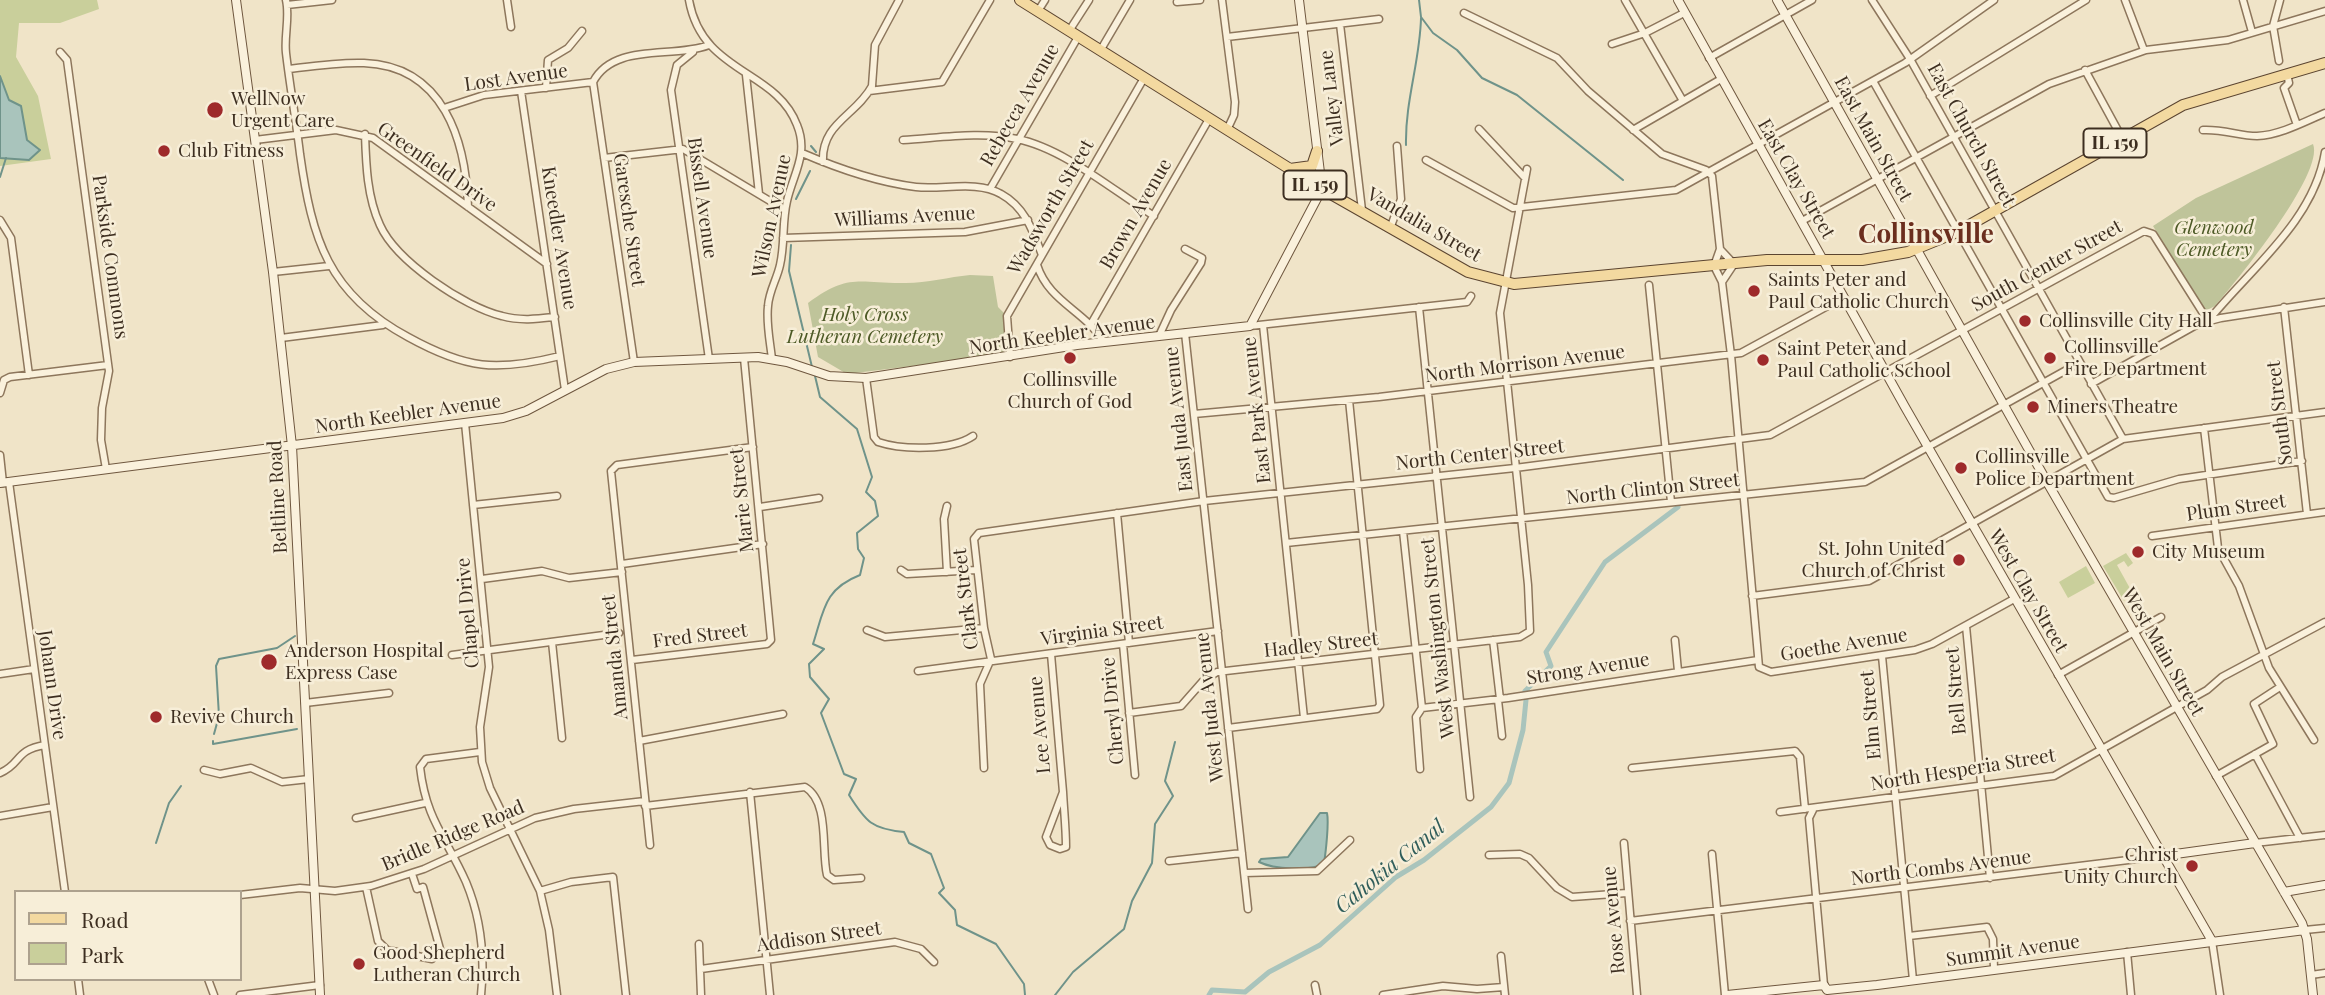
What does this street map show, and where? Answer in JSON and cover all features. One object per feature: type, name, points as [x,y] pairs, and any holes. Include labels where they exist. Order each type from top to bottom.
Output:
[{"type":"main road","name":"Vandalia Street","points":[[1020,0],[1322,190],[1391,226],[1468,272],[1503,283],[1538,284],[1767,260],[1824,260]]},
{"type":"main road","name":"IL 159","points":[[1824,260],[1878,258],[1917,250],[1957,232],[2183,105],[2325,63]]},
{"type":"main road","points":[[1289,169],[1310,166],[1317,151]]},
{"type":"street","name":"Beltline Road","points":[[236,0],[273,272],[292,446],[320,995]]},
{"type":"street","points":[[332,0],[286,3],[285,38],[310,217],[329,266],[358,303],[385,325],[445,356],[476,366],[513,367],[560,356]]},
{"type":"street","points":[[507,0],[511,27]]},
{"type":"street","name":"Wilson Avenue","points":[[688,0],[694,20],[709,46],[780,99],[789,109],[800,134],[802,153],[785,210],[780,266],[768,307],[772,359]]},
{"type":"street","points":[[823,162],[825,141],[831,128],[869,91],[875,73],[875,45],[898,0]]},
{"type":"street","points":[[869,91],[942,82],[990,0]]},
{"type":"street","points":[[1038,12],[1045,0]]},
{"type":"street","name":"Rebecca Avenue","points":[[990,189],[1074,34],[1089,0]]},
{"type":"street","points":[[1100,51],[1130,0]]},
{"type":"street","points":[[1177,2],[1200,0]]},
{"type":"street","points":[[1222,0],[1236,102],[1234,118],[1227,130]]},
{"type":"street","points":[[1299,0],[1322,190]]},
{"type":"street","points":[[1625,0],[1683,101]]},
{"type":"street","name":"East Clay Street","points":[[1678,0],[1886,373]]},
{"type":"street","name":"East Main Street","points":[[1777,0],[1962,331]]},
{"type":"street","points":[[1709,58],[1812,0]]},
{"type":"street","points":[[1426,160],[1519,209],[1667,191],[1710,173],[1873,81],[1910,59],[1994,0]]},
{"type":"street","points":[[1930,96],[2087,0]]},
{"type":"street","points":[[2124,0],[2144,50]]},
{"type":"street","points":[[2242,0],[2252,33]]},
{"type":"street","points":[[2279,61],[2273,26],[2280,0]]},
{"type":"street","name":"East Church Street","points":[[1876,2],[2123,439]]},
{"type":"street","points":[[1802,222],[2037,90],[2144,50],[2212,43],[2325,11]]},
{"type":"street","points":[[1464,13],[1559,60],[1588,91],[1662,154],[1710,173]]},
{"type":"street","points":[[1612,44],[1645,33],[1685,13]]},
{"type":"street","points":[[1227,37],[1379,19]]},
{"type":"street","name":"Valley Lane","points":[[1340,24],[1362,210]]},
{"type":"street","points":[[546,88],[545,69],[548,60],[568,48],[582,31]]},
{"type":"street","points":[[593,82],[600,70],[614,59],[693,52],[709,46]]},
{"type":"street","name":"Parkside Commons","points":[[60,52],[67,60],[108,365],[102,430],[106,469]]},
{"type":"street","name":"Bissell Avenue","points":[[693,52],[677,65],[671,83],[709,359]]},
{"type":"street","points":[[289,69],[365,62],[390,67],[419,83],[444,108],[456,130],[463,153],[468,207]]},
{"type":"street","points":[[2085,71],[2122,138]]},
{"type":"street","points":[[2287,74],[2289,83],[2284,88],[2298,125]]},
{"type":"street","points":[[746,75],[759,194]]},
{"type":"street","name":"Wadsworth Street","points":[[1010,357],[1006,320],[1144,78]]},
{"type":"street","points":[[1633,130],[1721,79]]},
{"type":"street","points":[[1873,81],[2108,497],[2209,474],[2302,461]]},
{"type":"street","name":"Lost Avenue","points":[[444,108],[472,97],[593,82]]},
{"type":"street","name":"Garesche Street","points":[[593,82],[634,362]]},
{"type":"street","name":"Kneedler Avenue","points":[[522,91],[565,390]]},
{"type":"street","points":[[2203,130],[2224,129],[2254,136],[2298,125],[2325,113]]},
{"type":"street","name":"Brown Avenue","points":[[1091,324],[1209,120]]},
{"type":"street","points":[[1479,129],[1525,178]]},
{"type":"street","name":"Greenfield Drive","points":[[255,140],[337,130],[365,134],[547,264]]},
{"type":"street","points":[[365,134],[374,211],[389,242],[407,261],[492,314],[525,320],[555,317]]},
{"type":"street","points":[[903,140],[976,136],[1018,139],[1051,151],[1154,216]]},
{"type":"street","points":[[1391,226],[1401,199],[1397,146]]},
{"type":"street","points":[[604,158],[679,149],[785,210]]},
{"type":"street","points":[[2208,321],[2290,226],[2321,175],[2325,152]]},
{"type":"street","points":[[802,153],[823,162],[902,185],[990,189],[1011,200],[1028,220],[1042,255]]},
{"type":"street","points":[[1520,519],[1500,313],[1503,283],[1527,169]]},
{"type":"street","points":[[1710,173],[1720,249],[1714,266],[1722,282],[1731,355],[1758,660]]},
{"type":"street","name":"East Park Avenue","points":[[1250,326],[1322,190]]},
{"type":"street","points":[[0,220],[11,238],[29,375]]},
{"type":"street","name":"Williams Avenue","points":[[783,238],[965,232],[1028,220]]},
{"type":"street","name":"South Center Street","points":[[1962,331],[2133,236],[2149,231],[2208,321]]},
{"type":"street","points":[[1159,336],[1171,310],[1201,263],[1202,258],[1185,249]]},
{"type":"street","points":[[1720,249],[1734,264],[1722,282]]},
{"type":"street","points":[[1037,265],[1054,296],[1091,324],[1104,342]]},
{"type":"street","points":[[273,272],[329,266]]},
{"type":"street","points":[[1649,285],[1658,272]]},
{"type":"street","points":[[1639,274],[1649,285],[1671,502]]},
{"type":"street","name":"North Keebler Avenue","points":[[4,482],[515,415],[607,369],[634,362],[772,359],[829,376],[866,378],[1104,342],[1467,302],[1471,296]]},
{"type":"street","name":"North Morrison Avenue","points":[[1194,414],[1427,392],[1731,355],[1746,352],[1844,297]]},
{"type":"street","points":[[2091,384],[2208,321],[2325,302]]},
{"type":"street","name":"West Washington Street","points":[[1419,307],[1470,797]]},
{"type":"street","name":"South Street","points":[[2284,307],[2307,514]]},
{"type":"street","points":[[281,338],[385,325]]},
{"type":"street","name":"East Park Avenue","points":[[1263,325],[1304,718]]},
{"type":"street","name":"North Center Street","points":[[976,534],[1204,501],[1515,468],[1738,440],[1779,432],[1962,331]]},
{"type":"street","name":"West Main Street","points":[[1962,331],[2305,930],[2314,995]]},
{"type":"street","name":"East Juda Avenue","points":[[1185,333],[1204,501]]},
{"type":"street","name":"Marie Street","points":[[744,358],[771,640]]},
{"type":"street","name":"North Clinton Street","points":[[1286,543],[1865,482],[2079,363]]},
{"type":"street","points":[[0,393],[7,378],[108,365]]},
{"type":"street","name":"West Clay Street","points":[[1886,373],[2212,941],[2220,995]]},
{"type":"street","points":[[866,378],[874,437],[879,443],[911,449],[960,442],[973,436]]},
{"type":"street","points":[[1228,728],[1379,708],[1349,400]]},
{"type":"street","points":[[1752,596],[1869,581],[2123,439],[2325,412]]},
{"type":"street","name":"Chapel Drive","points":[[465,423],[488,650],[488,679],[480,727],[480,752],[490,788],[540,891],[550,930],[557,995]]},
{"type":"street","points":[[2204,428],[2220,553],[2239,586],[2264,654],[2280,687],[2314,740]]},
{"type":"street","name":"Amanda Street","points":[[650,845],[611,474],[614,467],[753,447]]},
{"type":"street","name":"Johann Drive","points":[[0,456],[34,669],[65,890]]},
{"type":"street","points":[[473,505],[557,496]]},
{"type":"street","points":[[760,507],[819,498]]},
{"type":"street","name":"West Juda Avenue","points":[[1204,501],[1248,909]]},
{"type":"street","points":[[947,506],[947,572]]},
{"type":"street","name":"Plum Street","points":[[2152,536],[2325,512]]},
{"type":"street","name":"Cheryl Drive","points":[[1117,513],[1135,775]]},
{"type":"street","name":"Hadley Street","points":[[1129,713],[1181,706],[1207,677],[1224,671],[1376,656],[1520,637],[1530,631],[1520,519]]},
{"type":"street","points":[[1402,531],[1422,708],[1416,717],[1420,769]]},
{"type":"street","name":"Clark Street","points":[[976,534],[977,570],[991,659]]},
{"type":"street","points":[[482,579],[542,572],[569,578],[763,544]]},
{"type":"street","points":[[901,570],[907,574],[977,570]]},
{"type":"street","name":"Goethe Avenue","points":[[1758,660],[1759,667],[1771,672],[1923,648],[2014,599]]},
{"type":"street","points":[[2058,676],[2161,617]]},
{"type":"street","name":"North Hesperia Street","points":[[1780,812],[2054,776],[2264,654],[2325,622]]},
{"type":"street","name":"Bell Street","points":[[1966,626],[1990,878]]},
{"type":"street","points":[[867,630],[885,637],[984,628]]},
{"type":"street","name":"Virginia Street","points":[[918,671],[991,659],[996,661],[1218,631]]},
{"type":"street","points":[[452,655],[620,633]]},
{"type":"street","name":"Fred Street","points":[[632,660],[766,644],[771,640]]},
{"type":"street","points":[[1493,640],[1503,736]]},
{"type":"street","points":[[1675,640],[1678,671]]},
{"type":"street","points":[[552,642],[562,738]]},
{"type":"street","name":"Lee Avenue","points":[[1051,654],[1063,792],[1066,847],[1060,849],[1050,845],[1046,837],[1063,792]]},
{"type":"street","name":"Elm Street","points":[[1882,656],[1913,980]]},
{"type":"street","points":[[984,768],[980,684],[991,659]]},
{"type":"street","name":"Strong Avenue","points":[[1422,708],[1758,660]]},
{"type":"street","points":[[0,674],[34,669]]},
{"type":"street","points":[[2216,776],[2274,741],[2254,704],[2280,687]]},
{"type":"street","points":[[305,703],[389,693]]},
{"type":"street","points":[[639,741],[783,714]]},
{"type":"street","points":[[0,773],[12,766],[25,750],[45,745]]},
{"type":"street","points":[[480,752],[422,761],[425,803],[452,856],[475,911],[483,955],[481,995]]},
{"type":"street","points":[[1632,768],[1797,753],[1805,809]]},
{"type":"street","points":[[2255,754],[2300,838]]},
{"type":"street","points":[[204,770],[220,774],[251,768],[282,782],[309,779]]},
{"type":"street","name":"Bridle Ridge Road","points":[[242,895],[300,888],[315,890],[366,887],[412,874],[510,827],[573,809],[645,804],[800,786],[813,792],[819,804],[827,875],[834,880],[861,878]]},
{"type":"street","points":[[750,792],[770,995]]},
{"type":"street","points":[[356,818],[425,803]]},
{"type":"street","points":[[0,816],[53,807]]},
{"type":"street","points":[[1814,808],[1809,818],[1825,990]]},
{"type":"street","points":[[2255,843],[2325,835]]},
{"type":"street","points":[[1244,873],[1317,871],[1350,840]]},
{"type":"street","name":"Rose Avenue","points":[[1623,843],[1637,995]]},
{"type":"street","name":"North Combs Avenue","points":[[1630,920],[1817,900],[2255,843]]},
{"type":"street","points":[[1168,861],[1242,853]]},
{"type":"street","points":[[1712,854],[1726,995]]},
{"type":"street","points":[[1489,855],[1525,855],[1557,888],[1572,897],[1627,893]]},
{"type":"street","points":[[366,887],[378,941],[387,950],[432,959],[440,949],[423,887],[417,889],[412,874]]},
{"type":"street","points":[[540,891],[578,881],[613,877],[626,995]]},
{"type":"street","points":[[2284,892],[2325,884]]},
{"type":"street","points":[[1909,936],[1987,927],[1993,939],[1994,969]]},
{"type":"street","points":[[2305,930],[2325,928]]},
{"type":"street","name":"Summit Avenue","points":[[1726,995],[1825,990],[2305,930]]},
{"type":"street","name":"Addison Street","points":[[701,969],[905,942],[928,953],[934,962]]},
{"type":"street","points":[[699,944],[701,995]]},
{"type":"street","points":[[2127,952],[2131,995]]},
{"type":"street","points":[[1383,995],[1443,986],[1505,991],[1501,956]]},
{"type":"street","points":[[2311,975],[2325,973]]},
{"type":"street","points":[[240,995],[320,985]]},
{"type":"street","points":[[1315,985],[1317,995]]},
{"type":"green space","points":[[0,0],[97,0],[99,9],[60,23],[19,23],[16,57],[38,96],[51,159],[0,166]]},
{"type":"green space","name":"Glenwood Cemetery","points":[[2313,144],[2313,158],[2293,202],[2241,275],[2215,306],[2205,311],[2153,226],[2196,198]]},
{"type":"green space","name":"Holy Cross Lutheran Cemetery","points":[[970,275],[993,276],[998,307],[1004,313],[1006,350],[1001,355],[847,374],[818,357],[808,303],[822,293],[845,283],[914,283]]},
{"type":"green space","points":[[2126,553],[2133,563],[2128,567],[2124,561],[2117,565],[2132,592],[2124,601],[2103,566]]},
{"type":"green space","points":[[2086,566],[2095,583],[2068,598],[2059,582]]},
{"type":"water","points":[[0,76],[9,100],[21,106],[27,140],[40,150],[29,160],[0,158]]},
{"type":"water","points":[[1320,813],[1327,813],[1328,817],[1324,863],[1311,868],[1292,868],[1259,862],[1261,859],[1288,857]]},
{"type":"waterway","points":[[1419,0],[1421,17],[1433,33],[1457,50],[1482,78],[1517,95],[1623,180]]},
{"type":"waterway","points":[[1406,145],[1421,18]]},
{"type":"waterway","points":[[811,146],[816,152]]},
{"type":"waterway","points":[[0,177],[6,158]]},
{"type":"waterway","points":[[796,199],[810,171]]},
{"type":"waterway","points":[[791,245],[789,271],[812,367]]},
{"type":"waterway","points":[[815,376],[820,397],[857,429],[872,477],[866,492],[875,501],[878,516],[857,533],[858,549],[864,558],[860,575],[832,594],[823,611],[813,644],[824,649],[809,664],[810,677],[829,699],[821,713],[844,774],[856,779],[849,795],[860,812],[877,826],[904,832],[909,843],[931,854],[944,888],[939,893],[955,910],[957,925],[996,944],[1024,984],[1025,995]]},
{"type":"waterway","name":"Cahokia Canal","points":[[1525,691],[1551,666],[1546,652],[1605,562],[1678,507]]},
{"type":"waterway","points":[[214,734],[219,716],[216,666],[219,659],[277,648],[295,636]]},
{"type":"waterway","name":"Cahokia Canal","points":[[1209,995],[1212,990],[1245,992],[1269,972],[1320,945],[1396,877],[1424,860],[1491,807],[1509,783],[1523,730],[1526,700]]},
{"type":"waterway","points":[[213,741],[213,744],[297,729]]},
{"type":"waterway","points":[[1055,995],[1073,972],[1124,929],[1132,901],[1152,863],[1155,824],[1173,796],[1165,781],[1175,742]]},
{"type":"waterway","points":[[156,843],[169,803],[181,786]]},
{"type":"place","name":"WellNow Urgent Care","points":[[215,110]]},
{"type":"place","name":"Club Fitness","points":[[164,151]]},
{"type":"place","name":"Saints Peter and Paul Catholic Church","points":[[1754,291]]},
{"type":"place","name":"Collinsville City Hall","points":[[2025,321]]},
{"type":"place","name":"Collinsville Church of God","points":[[1070,358]]},
{"type":"place","name":"Collinsville Fire Department","points":[[2050,358]]},
{"type":"place","name":"Saint Peter and Paul Catholic School","points":[[1763,360]]},
{"type":"place","name":"Miners Theatre","points":[[2033,407]]},
{"type":"place","name":"Collinsville Police Department","points":[[1961,468]]},
{"type":"place","name":"City Museum","points":[[2138,552]]},
{"type":"place","name":"St. John United Church of Christ","points":[[1959,560]]},
{"type":"place","name":"Anderson Hospital Express Case","points":[[269,662]]},
{"type":"place","name":"Revive Church","points":[[156,717]]},
{"type":"place","name":"Christ Unity Church","points":[[2192,866]]},
{"type":"place","name":"Good Shepherd Lutheran Church","points":[[359,964]]},
{"type":"district","name":"Collinsville","points":[[1926,235]]}]
